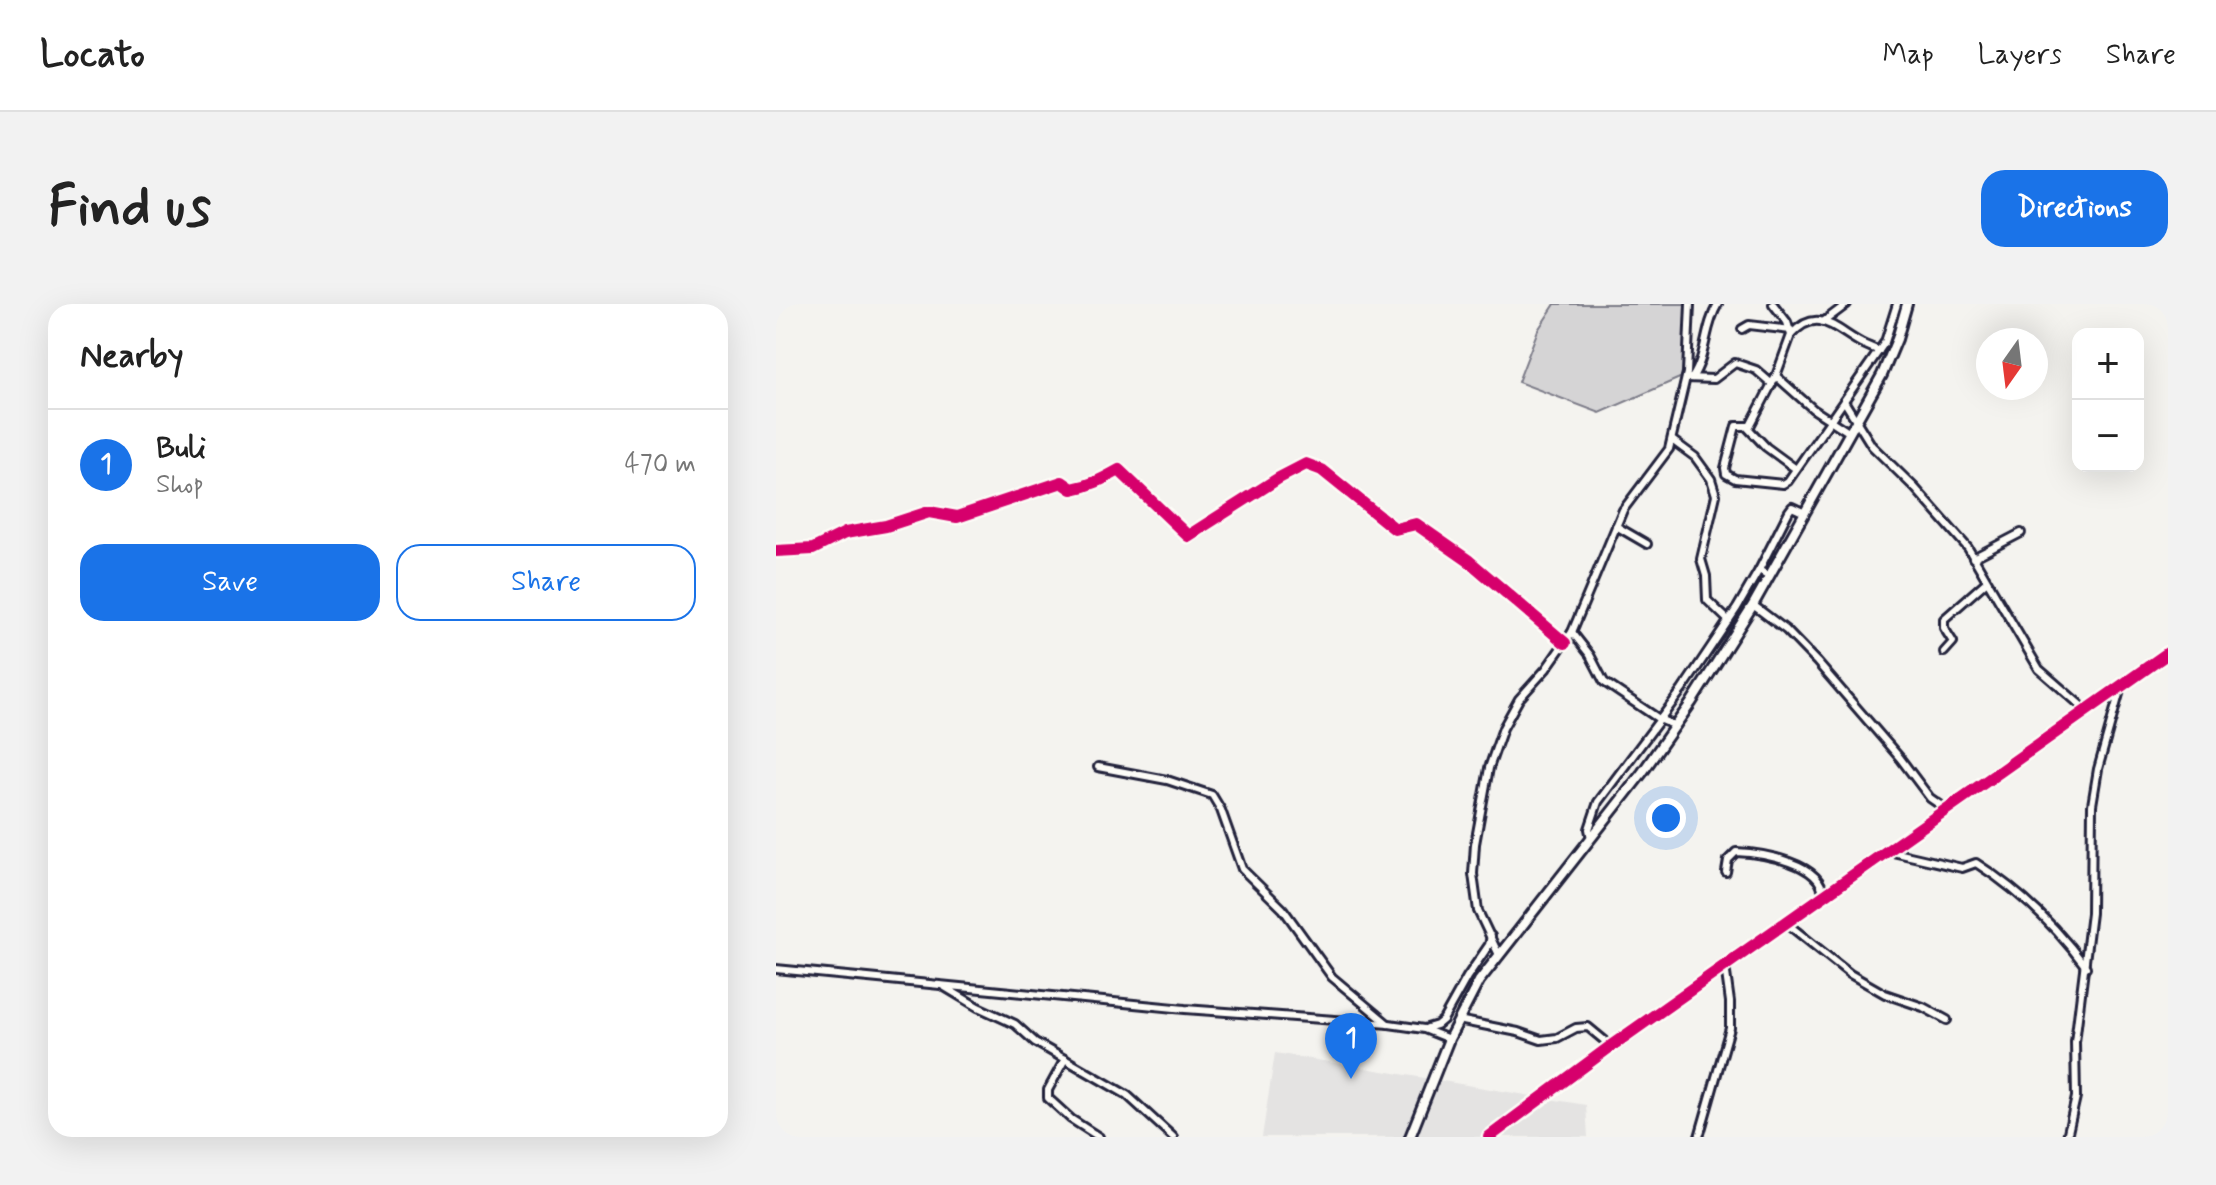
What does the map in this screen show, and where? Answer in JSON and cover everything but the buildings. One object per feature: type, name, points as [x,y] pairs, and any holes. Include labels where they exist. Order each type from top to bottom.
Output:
[{"type":"main road","points":[[1410,1137],[1449,1039],[1479,981],[1676,726],[1753,605],[1872,394],[1892,353],[1907,304]]},
{"type":"street","points":[[1498,953],[1478,911],[1473,874],[1475,844],[1489,768],[1503,728],[1519,699],[1546,669],[1572,632],[1623,510],[1669,449],[1689,378],[1690,304]]},
{"type":"street","points":[[1689,378],[1699,363],[1710,320],[1718,304]]},
{"type":"street","points":[[1773,304],[1791,333]]},
{"type":"street","points":[[1823,322],[1847,304]]},
{"type":"street","points":[[1711,479],[1786,483],[1879,351],[1897,304]]},
{"type":"street","points":[[1747,427],[1776,376],[1791,333],[1800,325],[1811,320],[1823,322],[1879,351]]},
{"type":"street","points":[[1742,329],[1749,325],[1791,333]]},
{"type":"street","points":[[1689,378],[1714,379],[1735,363],[1756,370],[1772,384]]},
{"type":"street","points":[[1776,376],[1829,421],[1850,433]]},
{"type":"street","points":[[1855,385],[1872,394]]},
{"type":"street","points":[[1844,401],[1872,446],[1949,525],[1973,558],[2039,669],[2086,710]]},
{"type":"street","points":[[1735,479],[1726,474],[1725,468],[1736,426],[1747,427],[1766,447],[1796,469]]},
{"type":"street","points":[[1672,440],[1695,457],[1711,479],[1717,499],[1701,559],[1706,576],[1707,600],[1729,621]]},
{"type":"street","points":[[776,551],[813,549],[845,533],[886,526],[929,512],[957,517],[1062,482],[1066,482],[1070,489],[1083,487],[1119,470],[1188,536],[1306,464],[1322,470],[1395,529],[1416,524],[1427,531],[1469,561],[1565,643]]},
{"type":"street","points":[[1591,838],[1589,829],[1598,802],[1729,621],[1789,511],[1792,507],[1805,513]]},
{"type":"street","points":[[1616,526],[1647,544]]},
{"type":"street","points":[[1973,558],[2021,533]]},
{"type":"street","points":[[1759,570],[1769,576]]},
{"type":"street","points":[[1944,652],[1953,642],[1944,628],[1944,619],[1986,582]]},
{"type":"street","points":[[1753,605],[1786,630],[1817,662],[1900,758],[1930,798],[1946,809]]},
{"type":"street","points":[[1572,632],[1590,655],[1604,682],[1659,719],[1676,726]]},
{"type":"street","points":[[1489,1137],[1611,1046],[2168,653]]},
{"type":"street","points":[[2067,1137],[2075,1104],[2075,1042],[2091,913],[2092,805],[2098,769],[2121,687]]},
{"type":"street","points":[[1098,767],[1167,780],[1216,798],[1242,869],[1283,909],[1332,977],[1389,1024]]},
{"type":"street","points":[[1887,850],[1962,868],[1976,863],[2013,888],[2044,916],[2086,967]]},
{"type":"street","points":[[1726,872],[1728,860],[1736,852],[1778,858],[1813,875],[1823,886],[1823,896]]},
{"type":"street","points":[[1785,922],[1850,974],[1885,994],[1923,1007],[1947,1020]]},
{"type":"street","points":[[1424,1029],[1443,1020],[1489,945],[1491,936]]},
{"type":"street","points":[[1699,1137],[1730,1028],[1725,966]]},
{"type":"street","points":[[776,969],[1185,1009],[1389,1024],[1424,1029],[1449,1039]]},
{"type":"street","points":[[939,984],[1015,1024],[1035,1042],[1127,1095],[1173,1137]]},
{"type":"street","points":[[1458,1020],[1541,1040],[1588,1027],[1611,1046]]},
{"type":"street","points":[[1065,1059],[1048,1090],[1048,1098],[1071,1119],[1099,1137]]},
{"type":"shaded area","points":[[1555,304],[1687,304],[1682,377],[1600,413],[1518,382],[1538,330]]},
{"type":"shaded area","points":[[1275,1053],[1586,1105],[1588,1137],[1262,1137]]},
{"type":"cycle path","points":[[776,551],[813,549],[845,533],[886,526],[929,512],[957,517],[1062,482],[1072,489],[1085,486],[1119,470],[1188,536],[1306,464],[1322,470],[1395,529],[1416,524],[1469,561],[1565,643]]},
{"type":"cycle path","points":[[1489,1137],[1611,1046],[2168,653]]},
{"type":"place","name":"Buli","points":[[1351,1079]]}]
